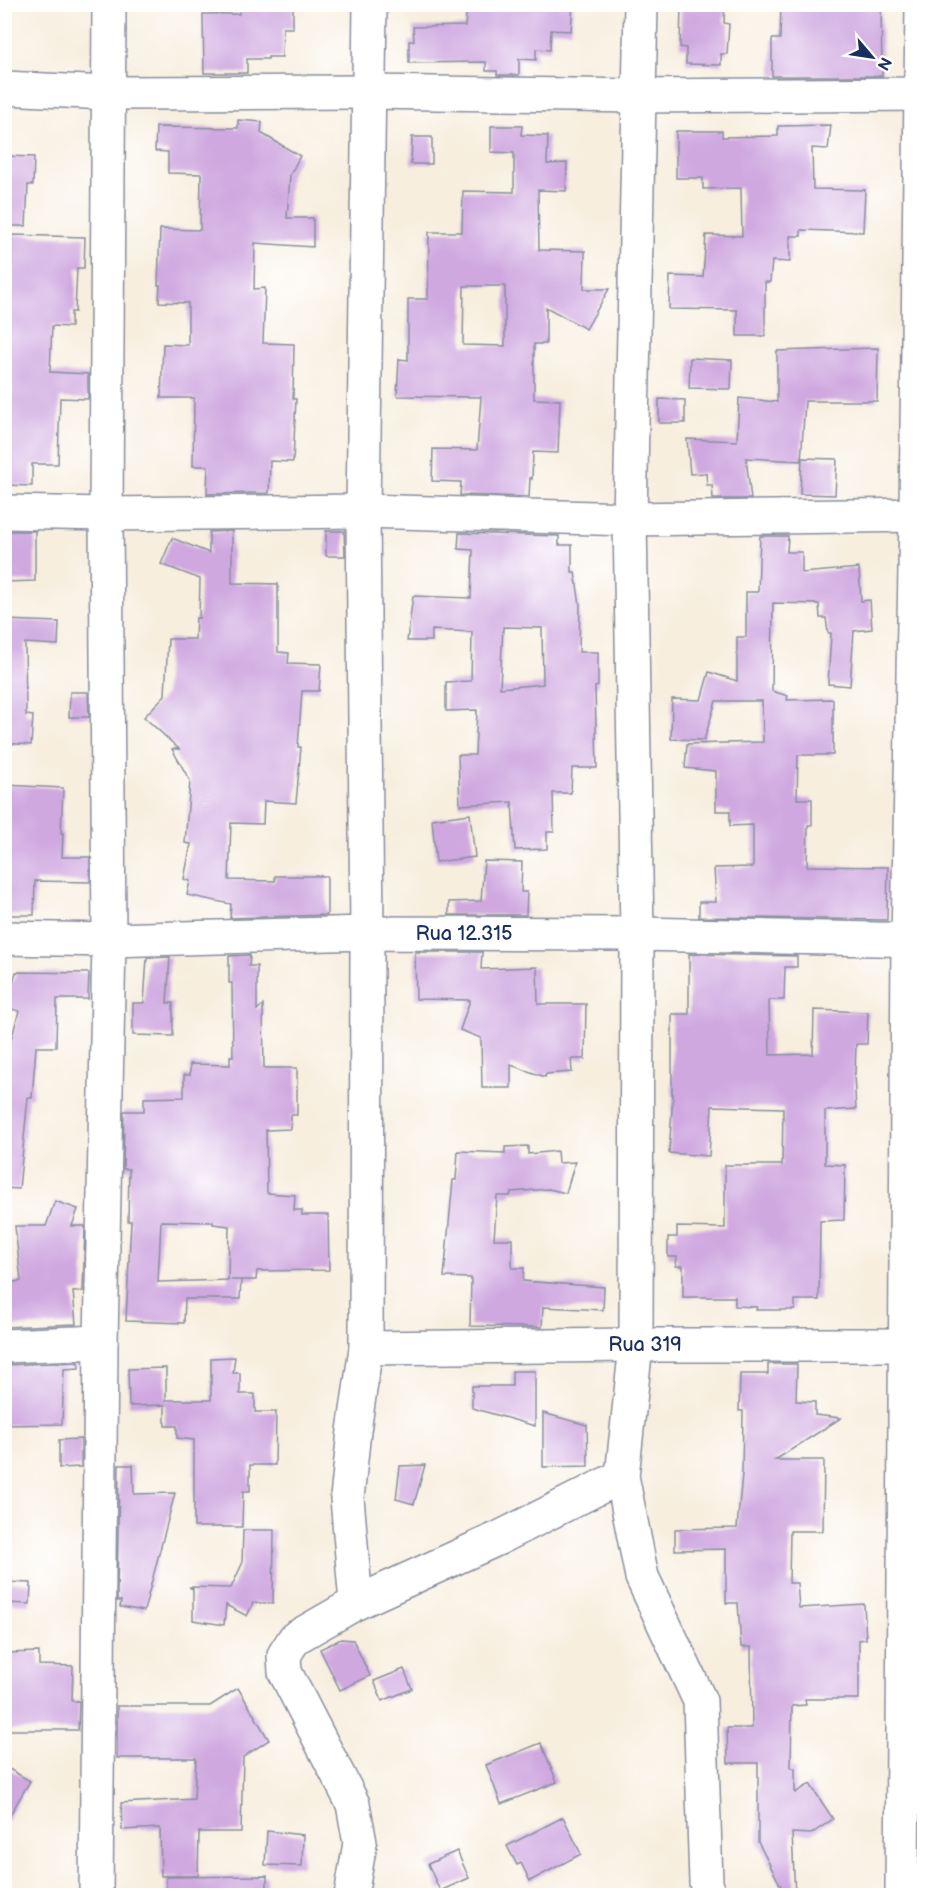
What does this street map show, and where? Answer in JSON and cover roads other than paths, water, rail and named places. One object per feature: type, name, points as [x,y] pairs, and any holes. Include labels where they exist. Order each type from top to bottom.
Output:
[{"type":"street","points":[[96,1896],[101,1342],[109,940],[106,514],[109,4]]},
{"type":"street","points":[[356,1603],[347,1498],[366,1348],[367,933],[363,511],[370,4]]},
{"type":"street","points":[[641,4],[630,519],[637,934],[636,1345],[622,1476],[642,1577],[700,1701],[706,1882],[709,1896]]},
{"type":"street","points":[[902,1896],[916,1345],[916,940],[922,4]]},
{"type":"street","points":[[4,88],[107,93],[368,92],[639,96],[923,94]]},
{"type":"street","points":[[4,512],[106,514],[363,511],[630,519],[920,515]]},
{"type":"street","name":"Rua 12.315","points":[[4,938],[109,940],[367,933],[637,934],[916,940]]},
{"type":"street","points":[[4,1346],[101,1342]]},
{"type":"street","name":"Rua 319","points":[[366,1348],[916,1345]]},
{"type":"street","points":[[351,1896],[360,1843],[353,1804],[285,1672],[284,1655],[295,1638],[356,1603],[499,1538],[622,1476]]}]
